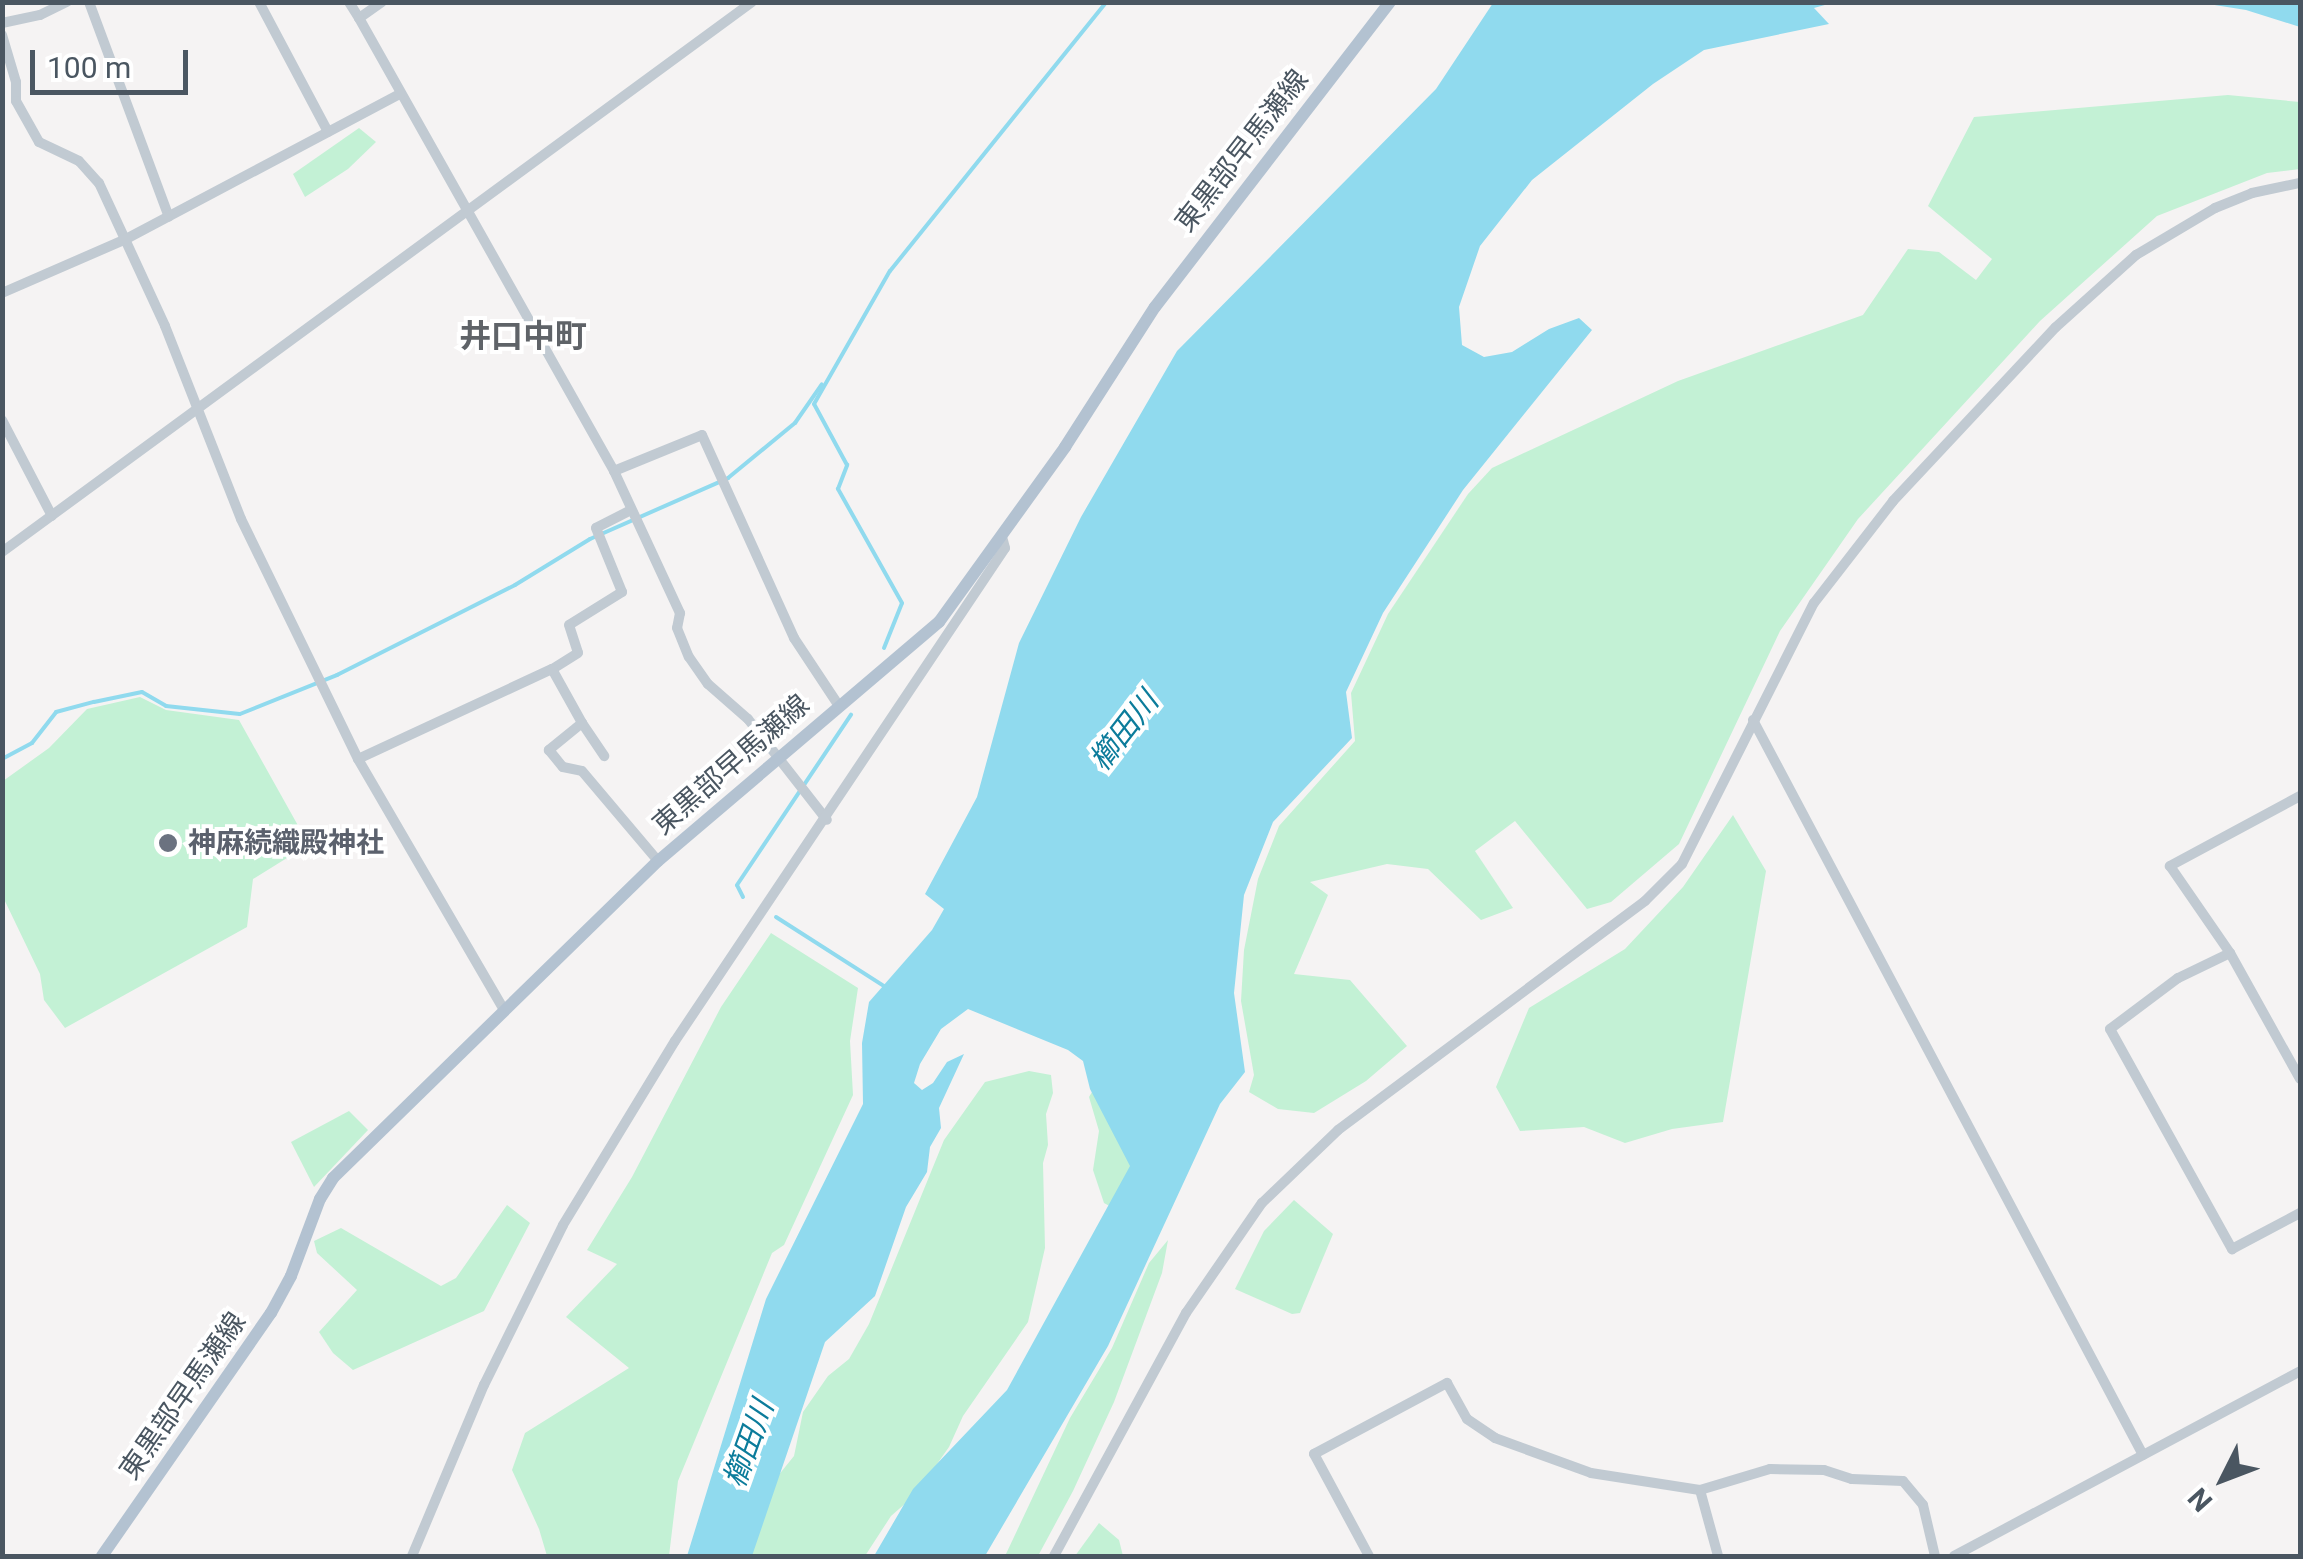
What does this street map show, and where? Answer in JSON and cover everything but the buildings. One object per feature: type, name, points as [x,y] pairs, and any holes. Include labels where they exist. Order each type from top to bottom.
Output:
[{"type":"main road","name":"東黒部早馬瀬線","points":[[102,1556],[271,1312],[291,1276],[320,1199],[334,1178],[658,861],[783,764],[839,706],[939,622],[1002,537],[1154,307],[1390,2]]},
{"type":"street","points":[[2,23],[40,16],[67,2]]},
{"type":"street","points":[[90,2],[168,217]]},
{"type":"street","points":[[259,2],[328,132]]},
{"type":"street","points":[[348,2],[614,471],[680,613],[677,628],[689,657],[708,684],[748,719],[827,820]]},
{"type":"street","points":[[359,18],[382,2]]},
{"type":"street","points":[[2,552],[752,2]]},
{"type":"street","points":[[2,35],[16,82],[16,101],[34,135],[86,167],[126,240],[241,519],[358,759],[504,1010]]},
{"type":"street","points":[[2,293],[126,240],[400,94]]},
{"type":"street","points":[[1054,1556],[1186,1312],[1262,1203],[1338,1130],[1671,878],[1704,828],[1801,626],[1846,556],[2056,327],[2136,256],[2184,224],[2252,193],[2300,183]]},
{"type":"street","points":[[2,420],[52,516]]},
{"type":"street","points":[[614,471],[699,432],[763,562],[794,638],[839,706]]},
{"type":"street","points":[[358,759],[552,669],[578,653],[571,622],[622,592],[599,536],[634,516]]},
{"type":"street","points":[[412,1556],[506,1338],[563,1225],[675,1041],[827,820],[1006,548],[1002,537]]},
{"type":"street","points":[[552,669],[604,756]]},
{"type":"street","points":[[1753,720],[2143,1455]]},
{"type":"street","points":[[582,723],[549,750],[563,767],[582,770],[658,861]]},
{"type":"street","points":[[2300,796],[2170,866],[2230,953],[2300,1079]]},
{"type":"street","points":[[2230,953],[2178,978],[2110,1028],[2232,1250],[2300,1213]]},
{"type":"street","points":[[1954,1556],[2300,1371]]},
{"type":"street","points":[[1368,1556],[1314,1454],[1447,1384],[1467,1418],[1522,1452],[1592,1473],[1700,1490],[1770,1469],[1824,1470],[1852,1479],[1904,1481],[1923,1505],[1935,1556]]},
{"type":"street","points":[[1700,1490],[1718,1556]]},
{"type":"green space","points":[[2228,95],[2300,102],[2300,169],[2267,173],[2157,216],[2040,321],[1858,519],[1780,631],[1679,844],[1611,902],[1587,909],[1515,821],[1475,851],[1513,908],[1481,920],[1428,869],[1387,864],[1310,882],[1328,895],[1294,974],[1350,980],[1407,1046],[1366,1081],[1314,1113],[1278,1109],[1249,1092],[1254,1075],[1241,1001],[1244,950],[1258,879],[1279,826],[1355,741],[1351,693],[1388,614],[1468,494],[1492,468],[1678,381],[1863,315],[1908,249],[1939,252],[1976,280],[1992,259],[1928,206],[1974,117]]},
{"type":"green space","points":[[359,128],[376,142],[348,169],[305,197],[293,174]]},
{"type":"green space","points":[[140,697],[166,710],[239,720],[305,838],[303,848],[253,879],[247,927],[65,1028],[44,1000],[40,974],[3,897],[3,781],[49,748],[87,709]]},
{"type":"green space","points":[[1733,815],[1766,871],[1723,1122],[1672,1129],[1625,1143],[1584,1127],[1520,1131],[1496,1087],[1529,1008],[1625,949],[1683,887]]},
{"type":"green space","points":[[771,933],[858,988],[850,1041],[853,1095],[784,1245],[772,1253],[678,1481],[669,1556],[547,1556],[512,1470],[525,1433],[629,1368],[566,1317],[617,1264],[587,1250],[632,1177],[721,1007]]},
{"type":"green space","points":[[1029,1071],[1051,1075],[1053,1093],[1046,1114],[1048,1145],[1043,1163],[1045,1248],[1028,1322],[963,1416],[949,1447],[915,1495],[891,1516],[865,1556],[738,1556],[769,1487],[794,1456],[803,1412],[828,1376],[849,1359],[869,1324],[944,1140],[985,1082]]},
{"type":"green space","points":[[1103,1074],[1155,1120],[1113,1208],[1104,1203],[1093,1170],[1099,1131],[1089,1097]]},
{"type":"green space","points":[[349,1111],[368,1130],[314,1187],[291,1142]]},
{"type":"green space","points":[[1294,1200],[1333,1234],[1300,1313],[1292,1314],[1235,1289],[1264,1231]]},
{"type":"green space","points":[[507,1205],[530,1223],[484,1311],[353,1370],[333,1353],[319,1332],[357,1290],[317,1253],[314,1241],[341,1228],[441,1286],[456,1278]]},
{"type":"green space","points":[[1168,1240],[1162,1273],[1114,1402],[1073,1491],[1038,1556],[1005,1556],[1070,1418],[1112,1348],[1149,1263]]},
{"type":"green space","points":[[1099,1523],[1119,1540],[1123,1556],[1075,1556]]},
{"type":"water","name":"櫛田川","points":[[1493,3],[1832,3],[1814,8],[1829,24],[1704,50],[1653,84],[1532,180],[1480,246],[1459,307],[1462,345],[1484,357],[1512,352],[1549,329],[1579,318],[1592,330],[1463,490],[1383,613],[1346,692],[1352,738],[1273,822],[1244,895],[1234,993],[1245,1072],[1220,1104],[1108,1346],[985,1556],[874,1556],[913,1489],[1007,1390],[1130,1166],[1090,1089],[1083,1061],[1068,1050],[968,1009],[941,1029],[920,1064],[914,1083],[922,1090],[933,1083],[947,1062],[964,1054],[939,1108],[941,1128],[930,1147],[927,1172],[906,1207],[875,1296],[825,1342],[752,1556],[687,1556],[766,1299],[863,1104],[862,1043],[869,1002],[932,930],[944,909],[925,894],[977,797],[1019,643],[1081,517],[1177,351],[1436,89]]},
{"type":"water","points":[[2202,3],[2300,3],[2300,27],[2246,10]]},
{"type":"waterway","points":[[884,648],[902,603],[838,489],[847,465],[814,404],[890,271],[1106,2]]},
{"type":"waterway","points":[[2,759],[32,743],[56,712],[94,702],[142,692],[166,706],[240,714],[337,675],[515,585],[590,539],[728,478],[795,423],[822,384]]},
{"type":"waterway","points":[[743,897],[737,885],[851,715]]},
{"type":"waterway","points":[[776,917],[887,988]]},
{"type":"place","name":"神麻続織殿神社","points":[[168,843]]},
{"type":"district","name":"井口中町","points":[[523,336]]}]
